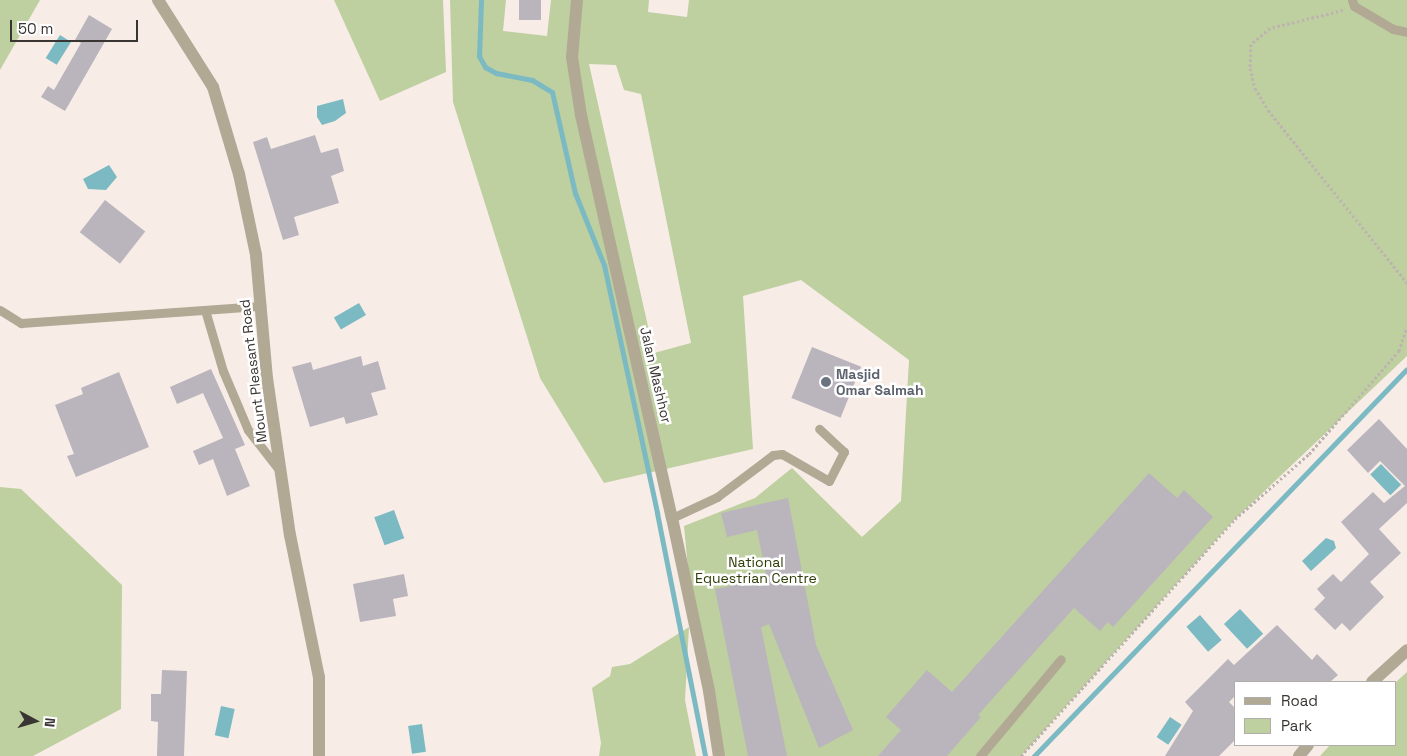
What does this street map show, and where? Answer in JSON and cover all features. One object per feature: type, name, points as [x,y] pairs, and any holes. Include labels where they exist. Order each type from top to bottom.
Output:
[{"type":"street","name":"Mount Pleasant Road","points":[[158,0],[213,87],[239,174],[256,255],[281,471],[319,677],[319,756]]},
{"type":"street","name":"Jalan Mashhor","points":[[577,0],[572,57],[581,115],[672,518],[709,691],[719,756]]},
{"type":"street","points":[[1373,681],[1407,650]]},
{"type":"street","points":[[1299,756],[1307,746]]},
{"type":"lane","points":[[1353,3],[1393,29],[1407,32]]},
{"type":"lane","points":[[0,310],[21,323],[261,306]]},
{"type":"lane","points":[[205,310],[222,371],[248,430],[281,471]]},
{"type":"lane","points":[[672,518],[717,497],[773,455],[782,454],[829,481],[844,452],[819,429]]},
{"type":"lane","points":[[980,756],[1061,659]]},
{"type":"path","points":[[1353,3],[1270,28],[1251,44],[1250,68],[1255,88],[1268,110],[1407,283]]},
{"type":"path","points":[[1021,756],[1235,520],[1309,454],[1399,352],[1407,327]]},
{"type":"green space","points":[[0,0],[40,0],[0,70]]},
{"type":"green space","points":[[334,0],[443,0],[446,72],[380,101]]},
{"type":"green space","name":"National Equestrian Centre","points":[[450,0],[506,0],[503,31],[547,36],[551,0],[649,0],[648,12],[687,17],[689,0],[1407,0],[1407,356],[1235,519],[1021,756],[720,756],[692,611],[684,526],[755,498],[792,468],[862,537],[901,501],[909,360],[801,280],[743,296],[753,449],[604,483],[540,378],[453,102]],"holes":[[[589,64],[616,65],[624,90],[641,94],[691,343],[654,353]]]},
{"type":"green space","points":[[0,487],[21,489],[122,585],[121,709],[33,756],[0,756]]},
{"type":"green space","points":[[689,627],[685,700],[696,756],[599,756],[601,743],[592,688],[610,676],[612,667],[630,664]]},
{"type":"green space","points":[[1407,672],[1407,756],[1320,756],[1329,746],[1397,746],[1397,681]]},
{"type":"water","points":[[60,35],[71,42],[57,65],[46,58]]},
{"type":"water","points":[[343,99],[346,113],[335,121],[322,125],[317,117],[317,106]]},
{"type":"water","points":[[109,165],[117,177],[106,190],[88,189],[83,179]]},
{"type":"water","points":[[359,303],[366,315],[341,330],[334,318]]},
{"type":"water","points":[[1381,464],[1401,485],[1390,495],[1370,474]]},
{"type":"water","points":[[394,510],[404,538],[385,545],[374,517]]},
{"type":"water","points":[[1326,538],[1334,541],[1336,548],[1311,571],[1302,561]]},
{"type":"water","points":[[1240,609],[1263,634],[1247,649],[1224,624]]},
{"type":"water","points":[[1200,615],[1222,640],[1208,652],[1186,627]]},
{"type":"water","points":[[221,706],[235,709],[228,738],[215,735]]},
{"type":"water","points":[[1170,717],[1182,725],[1168,745],[1157,737]]},
{"type":"water","points":[[422,724],[426,752],[412,754],[408,726]]},
{"type":"building","points":[[519,0],[541,0],[541,20],[519,20]]},
{"type":"building","points":[[89,15],[112,29],[65,111],[41,97],[48,86],[54,90],[81,43],[75,40]]},
{"type":"building","points":[[315,135],[321,153],[338,148],[344,171],[331,176],[339,203],[294,217],[299,235],[283,240],[253,142],[267,137],[271,149]]},
{"type":"building","points":[[105,200],[145,231],[120,264],[80,232]]},
{"type":"building","name":"Masjid Omar Salmah","points":[[812,347],[861,367],[841,418],[791,398]]},
{"type":"building","points":[[361,356],[363,366],[378,361],[386,389],[371,393],[378,415],[346,424],[344,417],[310,427],[292,367],[311,362],[313,370]]},
{"type":"building","points":[[211,369],[245,445],[235,449],[250,486],[227,496],[213,459],[199,465],[193,451],[223,438],[203,393],[177,404],[170,387]]},
{"type":"building","points":[[119,372],[149,447],[76,477],[67,456],[74,454],[55,405],[83,394],[81,388]]},
{"type":"building","points":[[1379,419],[1407,449],[1407,503],[1379,529],[1401,553],[1370,582],[1384,597],[1350,631],[1342,623],[1335,630],[1314,609],[1325,598],[1317,589],[1333,574],[1341,582],[1369,554],[1341,522],[1373,492],[1384,503],[1405,486],[1380,461],[1368,473],[1347,450]]},
{"type":"building","points":[[1149,473],[1177,498],[1184,490],[1213,517],[1113,627],[1108,622],[1100,631],[1074,608],[978,715],[981,717],[947,756],[878,756],[901,730],[886,717],[927,670],[952,692]]},
{"type":"building","points":[[788,498],[816,645],[853,730],[819,748],[769,624],[761,627],[787,756],[748,756],[715,589],[767,579],[757,530],[727,537],[721,513]]},
{"type":"building","points":[[404,574],[408,596],[393,599],[396,616],[360,622],[353,584]]},
{"type":"building","points":[[1277,625],[1312,660],[1317,654],[1338,675],[1331,681],[1234,681],[1234,697],[1229,702],[1234,707],[1234,741],[1219,756],[1165,756],[1193,711],[1185,702],[1228,659],[1234,665]]},
{"type":"building","points":[[162,670],[187,671],[184,756],[157,756],[158,722],[151,721],[151,694],[161,694]]},
{"type":"waterway","points":[[481,0],[479,56],[485,67],[496,73],[532,80],[552,92],[575,193],[604,265],[657,513],[705,756]]},
{"type":"waterway","points":[[1034,756],[1407,369]]},
{"type":"place","name":"Masjid Omar Salmah","points":[[826,382]]}]
